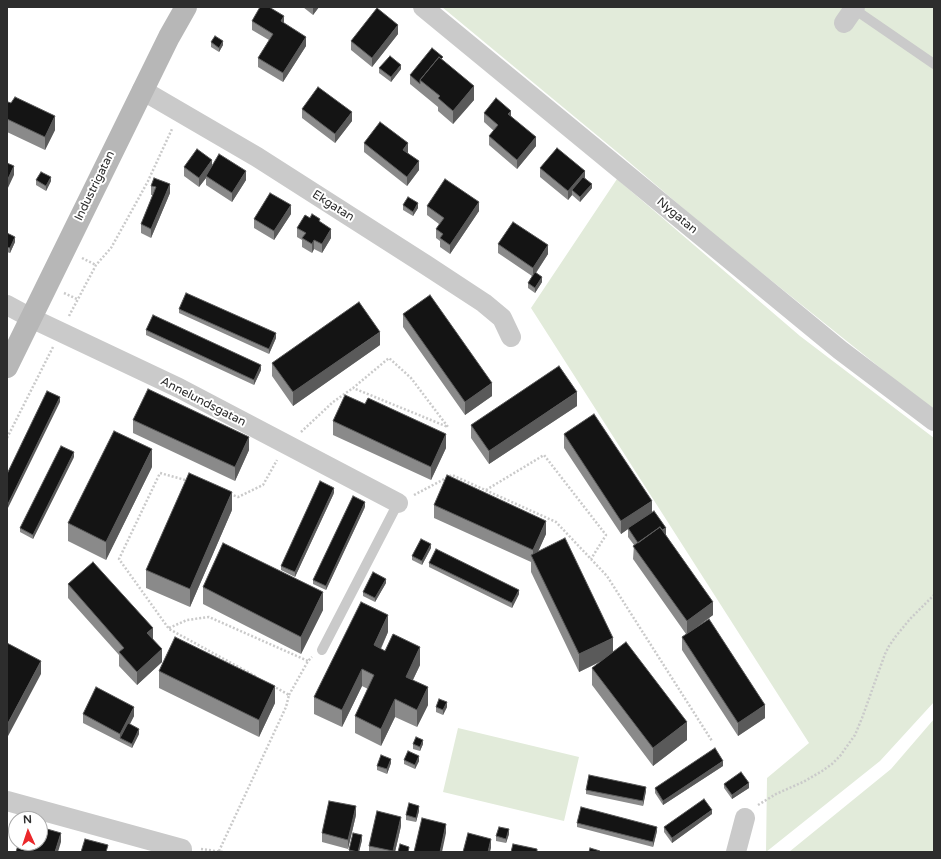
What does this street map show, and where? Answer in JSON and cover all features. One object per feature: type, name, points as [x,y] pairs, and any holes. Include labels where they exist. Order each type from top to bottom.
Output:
[{"type":"street","name":"Industrigatan","points":[[7,367],[168,37],[186,7]]},
{"type":"street","name":"Nygatan","points":[[423,7],[840,350],[934,420]]},
{"type":"street","name":"Ekgatan","points":[[142,90],[257,157],[484,303],[502,318],[511,337]]},
{"type":"street","name":"Annelundsgatan","points":[[7,304],[31,318],[179,388],[398,503]]},
{"type":"street","points":[[7,801],[182,851]]},
{"type":"street","points":[[736,852],[745,818]]},
{"type":"lane","points":[[851,11],[934,64]]},
{"type":"lane","points":[[322,650],[398,503]]},
{"type":"path","points":[[7,438],[60,332],[96,266],[111,248],[139,198],[180,112]]},
{"type":"path","points":[[224,492],[238,497],[263,485],[286,445],[333,402],[353,388],[389,358],[411,378],[448,427],[353,388]]},
{"type":"path","points":[[486,491],[544,455],[606,535],[591,559]]},
{"type":"path","points":[[196,484],[160,473],[120,559],[169,629],[263,680]]},
{"type":"path","points":[[398,503],[452,475],[556,522],[607,576],[712,741]]},
{"type":"path","points":[[745,818],[757,806],[776,794],[822,772],[840,756],[855,735],[860,724],[889,646],[910,619],[934,596]]},
{"type":"path","points":[[169,629],[187,620],[209,617],[308,660]]},
{"type":"path","points":[[219,851],[286,707],[289,695],[308,660],[322,650]]},
{"type":"path","points":[[269,684],[289,695]]},
{"type":"path","points":[[182,851],[194,848],[223,852]]},
{"type":"green space","points":[[442,7],[934,7],[934,411],[712,233],[622,156]]},
{"type":"green space","points":[[617,179],[800,336],[934,438],[934,702],[880,761],[766,852],[767,778],[809,743],[531,308]]},
{"type":"green space","points":[[934,719],[934,852],[789,852],[891,769]]},
{"type":"green space","points":[[458,728],[579,757],[564,821],[443,792]]},
{"type":"building","points":[[260,7],[269,7],[284,16],[281,21],[306,37],[283,73],[258,58],[273,34],[252,21]]},
{"type":"building","points":[[377,8],[398,25],[372,58],[351,41]]},
{"type":"building","points":[[215,36],[223,41],[219,48],[211,42]]},
{"type":"building","points":[[432,48],[443,57],[441,59],[439,57],[420,80],[420,84],[410,75]]},
{"type":"building","points":[[390,56],[401,65],[391,77],[379,68]]},
{"type":"building","points":[[439,57],[474,86],[453,111],[438,98],[440,96],[420,80]]},
{"type":"building","points":[[318,87],[352,112],[335,134],[302,109]]},
{"type":"building","points":[[15,97],[55,116],[45,137],[7,119],[7,103],[11,103]]},
{"type":"building","points":[[496,98],[511,111],[508,114],[536,137],[517,160],[489,136],[498,125],[484,113]]},
{"type":"building","points":[[380,122],[408,143],[403,150],[419,161],[407,177],[364,143]]},
{"type":"building","points":[[557,148],[585,171],[568,191],[540,168]]},
{"type":"building","points":[[197,149],[212,160],[199,178],[184,167]]},
{"type":"building","points":[[219,154],[246,171],[232,193],[206,176]]},
{"type":"building","points":[[7,163],[14,166],[7,181]]},
{"type":"building","points":[[41,172],[51,177],[46,186],[36,180]]},
{"type":"building","points":[[583,177],[592,184],[580,197],[572,190]]},
{"type":"building","points":[[154,178],[170,184],[151,229],[141,224],[156,187],[151,186]]},
{"type":"building","points":[[445,179],[479,202],[450,245],[440,238],[443,234],[436,229],[444,218],[427,206]]},
{"type":"building","points":[[270,193],[291,205],[274,231],[254,219]]},
{"type":"building","points":[[408,197],[418,203],[413,212],[403,205]]},
{"type":"building","points":[[312,214],[331,229],[322,244],[314,240],[312,244],[302,238],[306,233],[297,228],[305,215],[310,218]]},
{"type":"building","points":[[513,222],[548,245],[533,268],[498,244]]},
{"type":"building","points":[[7,233],[15,237],[10,248],[7,247]]},
{"type":"building","points":[[535,272],[542,277],[535,288],[528,283]]},
{"type":"building","points":[[186,293],[276,333],[269,349],[179,309]]},
{"type":"building","points":[[430,295],[492,383],[465,402],[403,314]]},
{"type":"building","points":[[359,302],[380,332],[293,392],[272,363]]},
{"type":"building","points":[[153,315],[261,365],[254,380],[146,330]]},
{"type":"building","points":[[559,366],[577,392],[489,451],[471,425]]},
{"type":"building","points":[[148,389],[249,437],[235,467],[133,420]]},
{"type":"building","points":[[47,391],[60,397],[7,506],[7,474]]},
{"type":"building","points":[[345,395],[365,404],[368,398],[446,434],[431,467],[333,421]]},
{"type":"building","points":[[594,414],[652,501],[621,521],[564,434]]},
{"type":"building","points":[[114,431],[152,449],[106,542],[68,523]]},
{"type":"building","points":[[61,446],[74,452],[33,535],[20,528]]},
{"type":"building","points":[[189,473],[232,492],[190,589],[146,570]]},
{"type":"building","points":[[447,475],[546,521],[533,550],[434,505]]},
{"type":"building","points":[[320,481],[334,488],[295,572],[281,566]]},
{"type":"building","points":[[353,496],[365,502],[326,586],[313,580]]},
{"type":"building","points":[[654,511],[666,528],[662,530],[660,527],[638,543],[628,528]]},
{"type":"building","points":[[660,527],[713,602],[687,621],[633,546]]},
{"type":"building","points":[[565,538],[613,638],[579,654],[531,555]]},
{"type":"building","points":[[421,539],[431,544],[422,561],[412,556]]},
{"type":"building","points":[[223,543],[323,592],[301,637],[203,587]]},
{"type":"building","points":[[436,549],[519,590],[512,603],[429,563]]},
{"type":"building","points":[[93,562],[153,628],[147,633],[162,649],[137,672],[119,652],[124,648],[68,584]]},
{"type":"building","points":[[373,572],[386,579],[375,598],[363,592]]},
{"type":"building","points":[[361,602],[388,615],[374,645],[385,651],[393,634],[420,647],[406,677],[428,687],[417,710],[395,699],[381,729],[355,716],[374,675],[362,669],[342,710],[314,697]]},
{"type":"building","points":[[709,619],[765,705],[738,723],[682,637]]},
{"type":"building","points":[[175,637],[275,686],[259,720],[159,671]]},
{"type":"building","points":[[626,642],[687,722],[653,748],[592,668]]},
{"type":"building","points":[[7,643],[41,661],[7,725]]},
{"type":"building","points":[[96,687],[134,707],[120,734],[83,714]]},
{"type":"building","points":[[439,699],[447,702],[443,710],[436,707]]},
{"type":"building","points":[[128,723],[139,729],[132,744],[120,738]]},
{"type":"building","points":[[416,737],[423,740],[420,747],[413,744]]},
{"type":"building","points":[[715,748],[723,761],[663,801],[655,788]]},
{"type":"building","points":[[408,751],[419,756],[415,765],[404,760]]},
{"type":"building","points":[[381,755],[391,759],[387,769],[377,766]]},
{"type":"building","points":[[741,772],[749,783],[732,795],[724,784]]},
{"type":"building","points":[[589,775],[646,787],[643,801],[586,790]]},
{"type":"building","points":[[704,799],[712,810],[672,838],[664,827]]},
{"type":"building","points":[[329,801],[356,806],[348,840],[322,833]]},
{"type":"building","points":[[409,803],[419,806],[416,818],[406,815]]},
{"type":"building","points":[[581,807],[657,827],[653,842],[577,823]]},
{"type":"building","points":[[377,811],[401,817],[393,851],[369,846]]},
{"type":"building","points":[[422,818],[446,824],[440,852],[414,852]]},
{"type":"building","points":[[499,827],[509,829],[506,839],[496,836]]},
{"type":"building","points":[[48,829],[61,833],[55,852],[29,852],[48,851]]},
{"type":"building","points":[[353,833],[362,835],[358,852],[349,850]]},
{"type":"building","points":[[468,833],[491,839],[488,852],[463,852]]},
{"type":"building","points":[[85,839],[108,845],[106,852],[81,852]]},
{"type":"building","points":[[400,844],[409,847],[408,852],[398,852]]},
{"type":"building","points":[[513,844],[537,849],[537,852],[511,852]]},
{"type":"building","points":[[590,848],[600,851],[600,852],[589,852]]},
{"type":"building","points":[[16,851],[29,851],[29,852]]}]
